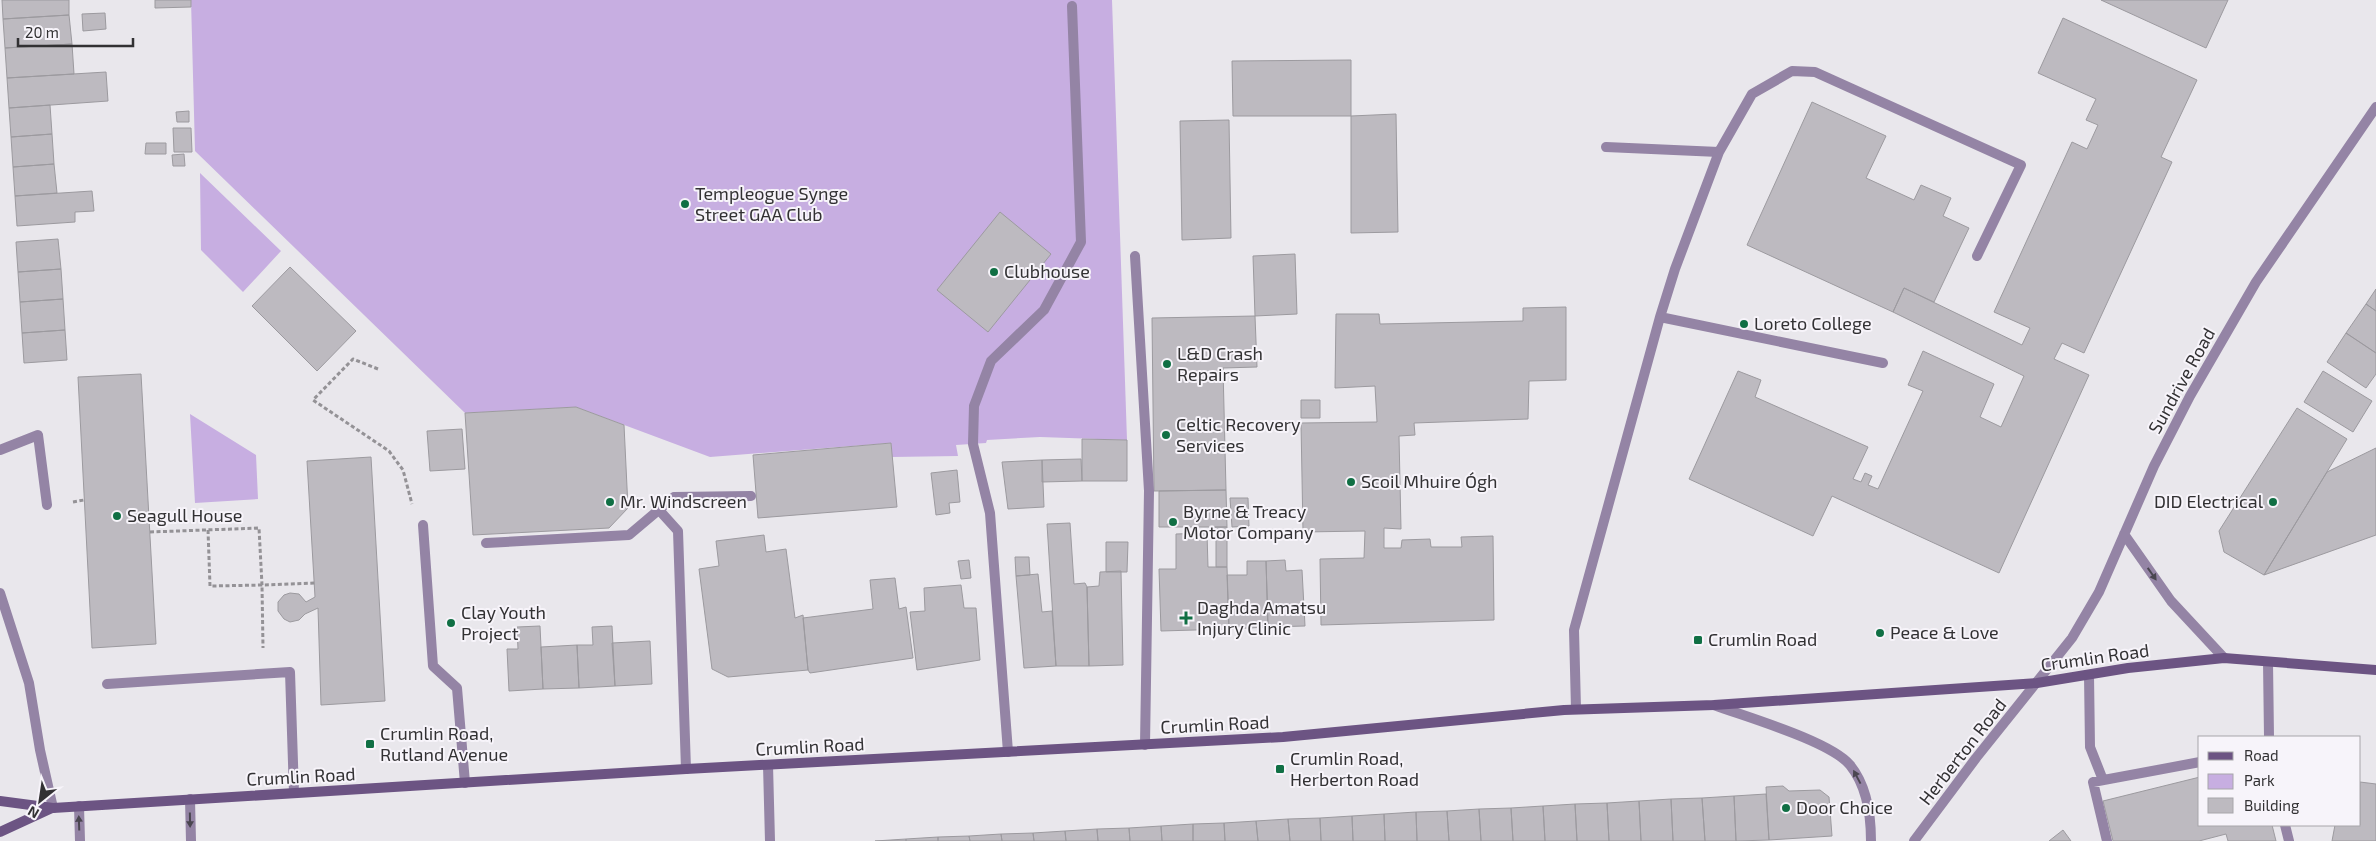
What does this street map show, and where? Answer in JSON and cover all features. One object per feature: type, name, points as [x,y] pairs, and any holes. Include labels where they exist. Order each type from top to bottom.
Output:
[{"type":"main road","name":"Crumlin Road","points":[[0,801],[53,808],[768,765],[1283,737],[1576,709],[1714,705],[2038,683],[2128,668],[2224,658],[2374,668]]},
{"type":"main road","name":"Crumlin Road","points":[[0,832],[53,808]]},
{"type":"street","points":[[1008,752],[990,513],[973,444],[974,406],[991,361],[1044,310],[1081,242],[1072,6]]},
{"type":"street","points":[[1576,709],[1574,630],[1660,317],[1675,269],[1719,152],[1752,94],[1792,71],[1815,72],[2021,165],[1977,256]]},
{"type":"street","name":"Sundrive Road","points":[[2038,683],[2072,638],[2099,592],[2154,466],[2190,396],[2256,282],[2376,107]]},
{"type":"street","points":[[1606,147],[1719,152]]},
{"type":"street","points":[[1135,256],[1149,491],[1145,745]]},
{"type":"street","points":[[1660,317],[1883,363]]},
{"type":"street","points":[[0,450],[38,435],[47,505]]},
{"type":"street","points":[[486,543],[630,535],[674,497],[751,496]]},
{"type":"street","points":[[659,510],[678,531],[686,770]]},
{"type":"street","points":[[423,525],[433,666],[457,688],[465,783]]},
{"type":"street","points":[[2124,534],[2171,601],[2224,658]]},
{"type":"street","points":[[0,593],[29,683],[40,750],[53,808]]},
{"type":"street","points":[[2268,662],[2270,736]]},
{"type":"street","points":[[107,684],[290,672],[294,794]]},
{"type":"street","points":[[2089,675],[2090,748],[2103,780]]},
{"type":"street","name":"Herberton Road","points":[[1914,841],[1976,758],[2038,683]]},
{"type":"street","points":[[1714,705],[1830,748],[1850,765],[1862,787],[1871,815],[1871,841]]},
{"type":"street","points":[[2107,841],[2093,782],[2198,762]]},
{"type":"street","points":[[768,765],[770,841]]},
{"type":"street","points":[[190,800],[191,841]]},
{"type":"street","points":[[79,806],[80,841]]},
{"type":"street","points":[[2285,826],[2289,841]]},
{"type":"path","points":[[378,369],[353,359],[313,400],[389,450],[404,470],[407,483]]},
{"type":"path","points":[[150,532],[259,528],[263,673]]},
{"type":"path","points":[[208,530],[210,586],[314,583]]},
{"type":"green space","name":"Templeogue Synge Street GAA Club","points":[[191,0],[1112,0],[1127,440],[1040,437],[987,440],[986,443],[956,445],[958,456],[892,457],[891,443],[710,457],[576,407],[465,413],[195,151]]},
{"type":"green space","points":[[200,173],[281,251],[243,292],[201,250]]},
{"type":"green space","points":[[190,414],[256,455],[258,499],[195,503]]},
{"type":"building","points":[[2,0],[69,0],[69,15],[3,19]]},
{"type":"building","points":[[155,0],[191,0],[191,7],[155,8]]},
{"type":"building","points":[[2101,0],[2228,0],[2206,48]]},
{"type":"building","points":[[105,13],[106,29],[83,31],[82,14]]},
{"type":"building","points":[[69,15],[72,44],[5,48],[3,19]]},
{"type":"building","points":[[2063,18],[2197,80],[2161,157],[2172,162],[2084,353],[2062,343],[2054,359],[2089,375],[1999,573],[1832,496],[1813,536],[1689,479],[1738,371],[1761,380],[1755,397],[1868,447],[1853,479],[1861,482],[1865,473],[1872,476],[1868,485],[1878,489],[1923,391],[1908,385],[1923,351],[1994,384],[1980,417],[2001,427],[2024,376],[1893,312],[1904,288],[2022,345],[2030,328],[1994,312],[2072,142],[2087,149],[2098,125],[2086,120],[2096,99],[2038,73]]},
{"type":"building","points":[[72,44],[74,74],[7,78],[5,48]]},
{"type":"building","points":[[1351,60],[1351,116],[1233,116],[1232,61]]},
{"type":"building","points":[[106,72],[108,101],[9,108],[7,78]]},
{"type":"building","points":[[1812,102],[1886,136],[1866,178],[1914,200],[1921,185],[1951,198],[1943,216],[1969,228],[1934,302],[1904,288],[1893,312],[1747,245]]},
{"type":"building","points":[[50,105],[52,134],[11,137],[9,108]]},
{"type":"building","points":[[189,111],[189,122],[177,122],[176,112]]},
{"type":"building","points":[[1396,114],[1398,232],[1351,233],[1351,116]]},
{"type":"building","points":[[1229,120],[1231,238],[1182,240],[1180,121]]},
{"type":"building","points":[[173,128],[191,128],[192,152],[174,152]]},
{"type":"building","points":[[52,134],[54,164],[13,167],[11,137]]},
{"type":"building","points":[[146,143],[166,143],[166,154],[145,154]]},
{"type":"building","points":[[184,154],[185,166],[173,166],[172,155]]},
{"type":"building","points":[[54,164],[57,193],[15,196],[13,167]]},
{"type":"building","points":[[92,191],[94,211],[75,212],[75,222],[17,226],[15,196]]},
{"type":"building","name":"Clubhouse","points":[[1000,212],[1051,254],[988,332],[937,290]]},
{"type":"building","points":[[58,239],[61,269],[18,272],[16,242]]},
{"type":"building","points":[[1295,254],[1297,314],[1255,316],[1253,256]]},
{"type":"building","points":[[290,267],[356,331],[317,371],[252,306]]},
{"type":"building","points":[[61,269],[63,299],[20,302],[18,272]]},
{"type":"building","points":[[2376,289],[2376,311],[2366,304]]},
{"type":"building","points":[[63,299],[65,330],[22,333],[20,302]]},
{"type":"building","points":[[2366,304],[2376,311],[2376,353],[2346,333]]},
{"type":"building","name":"Scoil Mhuire Ógh","points":[[1566,307],[1566,380],[1529,381],[1528,419],[1414,423],[1415,435],[1399,436],[1401,529],[1384,528],[1384,548],[1401,548],[1402,540],[1430,539],[1431,547],[1462,547],[1461,537],[1493,536],[1494,620],[1321,625],[1320,559],[1364,558],[1365,531],[1303,532],[1301,423],[1377,422],[1375,386],[1335,388],[1336,314],[1379,314],[1380,324],[1523,321],[1523,308]]},
{"type":"building","points":[[1255,316],[1257,367],[1223,368],[1226,490],[1154,491],[1152,318]]},
{"type":"building","points":[[65,330],[67,360],[24,363],[22,333]]},
{"type":"building","points":[[2346,333],[2376,353],[2376,374],[2366,388],[2327,362]]},
{"type":"building","points":[[2323,371],[2372,401],[2353,432],[2304,402]]},
{"type":"building","name":"Seagull House","points":[[141,374],[156,644],[92,648],[78,377]]},
{"type":"building","points":[[1301,400],[1320,400],[1320,418],[1301,418]]},
{"type":"building","points":[[576,407],[624,425],[628,508],[609,528],[473,535],[465,413]]},
{"type":"building","name":"DID Electrical","points":[[2297,408],[2347,439],[2264,575],[2224,552],[2219,531]]},
{"type":"building","points":[[462,429],[465,469],[430,471],[427,431]]},
{"type":"building","points":[[1082,439],[1127,440],[1127,481],[1082,481]]},
{"type":"building","points":[[891,443],[897,507],[758,518],[753,455]]},
{"type":"building","points":[[2376,448],[2376,535],[2264,575],[2327,472]]},
{"type":"building","points":[[371,457],[385,701],[321,705],[318,608],[305,614],[299,620],[290,622],[284,619],[278,611],[278,602],[284,595],[290,593],[299,594],[306,602],[315,597],[307,461]]},
{"type":"building","points":[[1081,459],[1082,481],[1042,482],[1042,460]]},
{"type":"building","points":[[1042,460],[1044,507],[1008,509],[1002,462]]},
{"type":"building","points":[[957,470],[960,502],[949,503],[950,513],[936,515],[931,473]]},
{"type":"building","points":[[1226,490],[1227,527],[1159,527],[1159,491]]},
{"type":"building","points":[[1230,498],[1248,498],[1249,526],[1232,527]]},
{"type":"building","points":[[1070,523],[1074,584],[1085,583],[1087,587],[1089,666],[1056,666],[1047,524]]},
{"type":"building","points":[[1211,527],[1227,527],[1227,567],[1216,567],[1216,535]]},
{"type":"building","points":[[1207,533],[1208,567],[1227,567],[1229,629],[1161,631],[1159,569],[1176,569],[1176,534]]},
{"type":"building","points":[[764,535],[766,552],[786,549],[795,618],[803,615],[808,670],[728,677],[712,669],[699,569],[719,566],[716,541]]},
{"type":"building","points":[[1106,542],[1128,542],[1127,572],[1106,572]]},
{"type":"building","points":[[1015,557],[1029,557],[1030,575],[1016,576]]},
{"type":"building","points":[[969,560],[971,578],[961,579],[958,561]]},
{"type":"building","points":[[1285,560],[1286,571],[1302,570],[1305,626],[1268,627],[1266,561]]},
{"type":"building","points":[[1247,561],[1266,561],[1268,627],[1229,629],[1227,575],[1247,575]]},
{"type":"building","points":[[1121,571],[1123,665],[1089,666],[1087,587],[1099,586],[1100,572]]},
{"type":"building","points":[[1038,574],[1042,612],[1052,611],[1056,666],[1024,668],[1016,576]]},
{"type":"building","points":[[895,578],[899,609],[906,607],[913,658],[810,673],[808,670],[803,618],[873,609],[870,580]]},
{"type":"building","points":[[961,585],[964,608],[976,608],[980,660],[917,670],[910,612],[925,611],[924,588]]},
{"type":"building","points":[[540,626],[543,689],[509,691],[507,649],[518,649],[517,627]]},
{"type":"building","points":[[612,626],[615,686],[579,688],[577,645],[593,645],[592,627]]},
{"type":"building","points":[[650,641],[652,684],[615,686],[612,643]]},
{"type":"building","points":[[577,645],[579,688],[543,689],[541,647]]},
{"type":"building","points":[[2198,777],[2198,826],[2272,826],[2276,841],[2228,841],[2226,834],[2199,841],[2113,841],[2103,801]]},
{"type":"building","points":[[2361,782],[2376,784],[2376,841],[2332,841],[2335,826],[2361,826]]},
{"type":"building","points":[[1783,786],[1789,791],[1820,790],[1829,797],[1832,836],[1769,840],[1766,787]]},
{"type":"building","points":[[1766,794],[1769,840],[1736,841],[1734,796]]},
{"type":"building","points":[[1734,796],[1736,841],[1705,841],[1702,798]]},
{"type":"building","points":[[1702,798],[1705,841],[1673,841],[1671,799]]},
{"type":"building","points":[[1671,799],[1673,841],[1641,841],[1639,801]]},
{"type":"building","points":[[1639,801],[1641,841],[1609,841],[1607,803]]},
{"type":"building","points":[[1607,803],[1609,841],[1577,841],[1575,804]]},
{"type":"building","points":[[1575,804],[1577,841],[1545,841],[1543,806]]},
{"type":"building","points":[[1543,806],[1545,841],[1513,841],[1511,808]]},
{"type":"building","points":[[1511,808],[1513,841],[1481,841],[1479,809]]},
{"type":"building","points":[[1479,809],[1481,841],[1449,841],[1447,811]]},
{"type":"building","points":[[1447,811],[1449,841],[1417,841],[1416,812]]},
{"type":"building","points":[[1416,812],[1417,841],[1385,841],[1384,814]]},
{"type":"building","points":[[1384,814],[1385,841],[1353,841],[1352,816]]},
{"type":"building","points":[[1352,816],[1353,841],[1321,841],[1320,818]]},
{"type":"building","points":[[1320,818],[1321,841],[1290,841],[1288,819]]},
{"type":"building","points":[[1288,819],[1290,841],[1258,841],[1256,821]]},
{"type":"building","points":[[1256,821],[1258,841],[1225,841],[1224,823]]},
{"type":"building","points":[[1224,823],[1225,841],[1193,841],[1193,824]]},
{"type":"building","points":[[1193,824],[1193,841],[1162,841],[1161,826]]},
{"type":"building","points":[[1161,826],[1162,841],[1130,841],[1129,828]]},
{"type":"building","points":[[1129,828],[1130,841],[1098,841],[1097,829]]},
{"type":"building","points":[[1097,829],[1098,841],[1066,841],[1065,831]]},
{"type":"building","points":[[2063,830],[2071,841],[2049,841]]},
{"type":"building","points":[[1065,831],[1066,841],[1034,841],[1033,833]]},
{"type":"building","points":[[1033,833],[1034,841],[1002,841],[1001,834]]},
{"type":"building","points":[[1001,834],[1002,841],[970,841],[969,836]]},
{"type":"building","points":[[969,836],[970,841],[938,841],[938,837]]},
{"type":"building","points":[[938,837],[938,841],[906,841],[906,839]]},
{"type":"building","points":[[906,839],[906,841],[875,841]]},
{"type":"place","name":"Templeogue Synge Street GAA Club","points":[[685,204]]},
{"type":"place","name":"Clubhouse","points":[[994,272]]},
{"type":"place","name":"Loreto College","points":[[1744,324]]},
{"type":"place","name":"L&D Crash Repairs","points":[[1167,364]]},
{"type":"place","name":"Celtic Recovery Services","points":[[1166,435]]},
{"type":"place","name":"Scoil Mhuire Ógh","points":[[1351,482]]},
{"type":"place","name":"Mr. Windscreen","points":[[610,502]]},
{"type":"place","name":"DID Electrical","points":[[2273,502]]},
{"type":"place","name":"Seagull House","points":[[117,516]]},
{"type":"place","name":"Byrne & Treacy Motor Company","points":[[1173,522]]},
{"type":"place","name":"Daghda Amatsu Injury Clinic","points":[[1186,618]]},
{"type":"place","name":"Clay Youth Project","points":[[451,623]]},
{"type":"place","name":"Peace & Love","points":[[1880,633]]},
{"type":"place","name":"Crumlin Road","points":[[1698,640]]},
{"type":"place","name":"Crumlin Road, Rutland Avenue","points":[[370,744]]},
{"type":"place","name":"Crumlin Road, Herberton Road","points":[[1280,769]]},
{"type":"place","name":"Door Choice","points":[[1786,808]]}]
